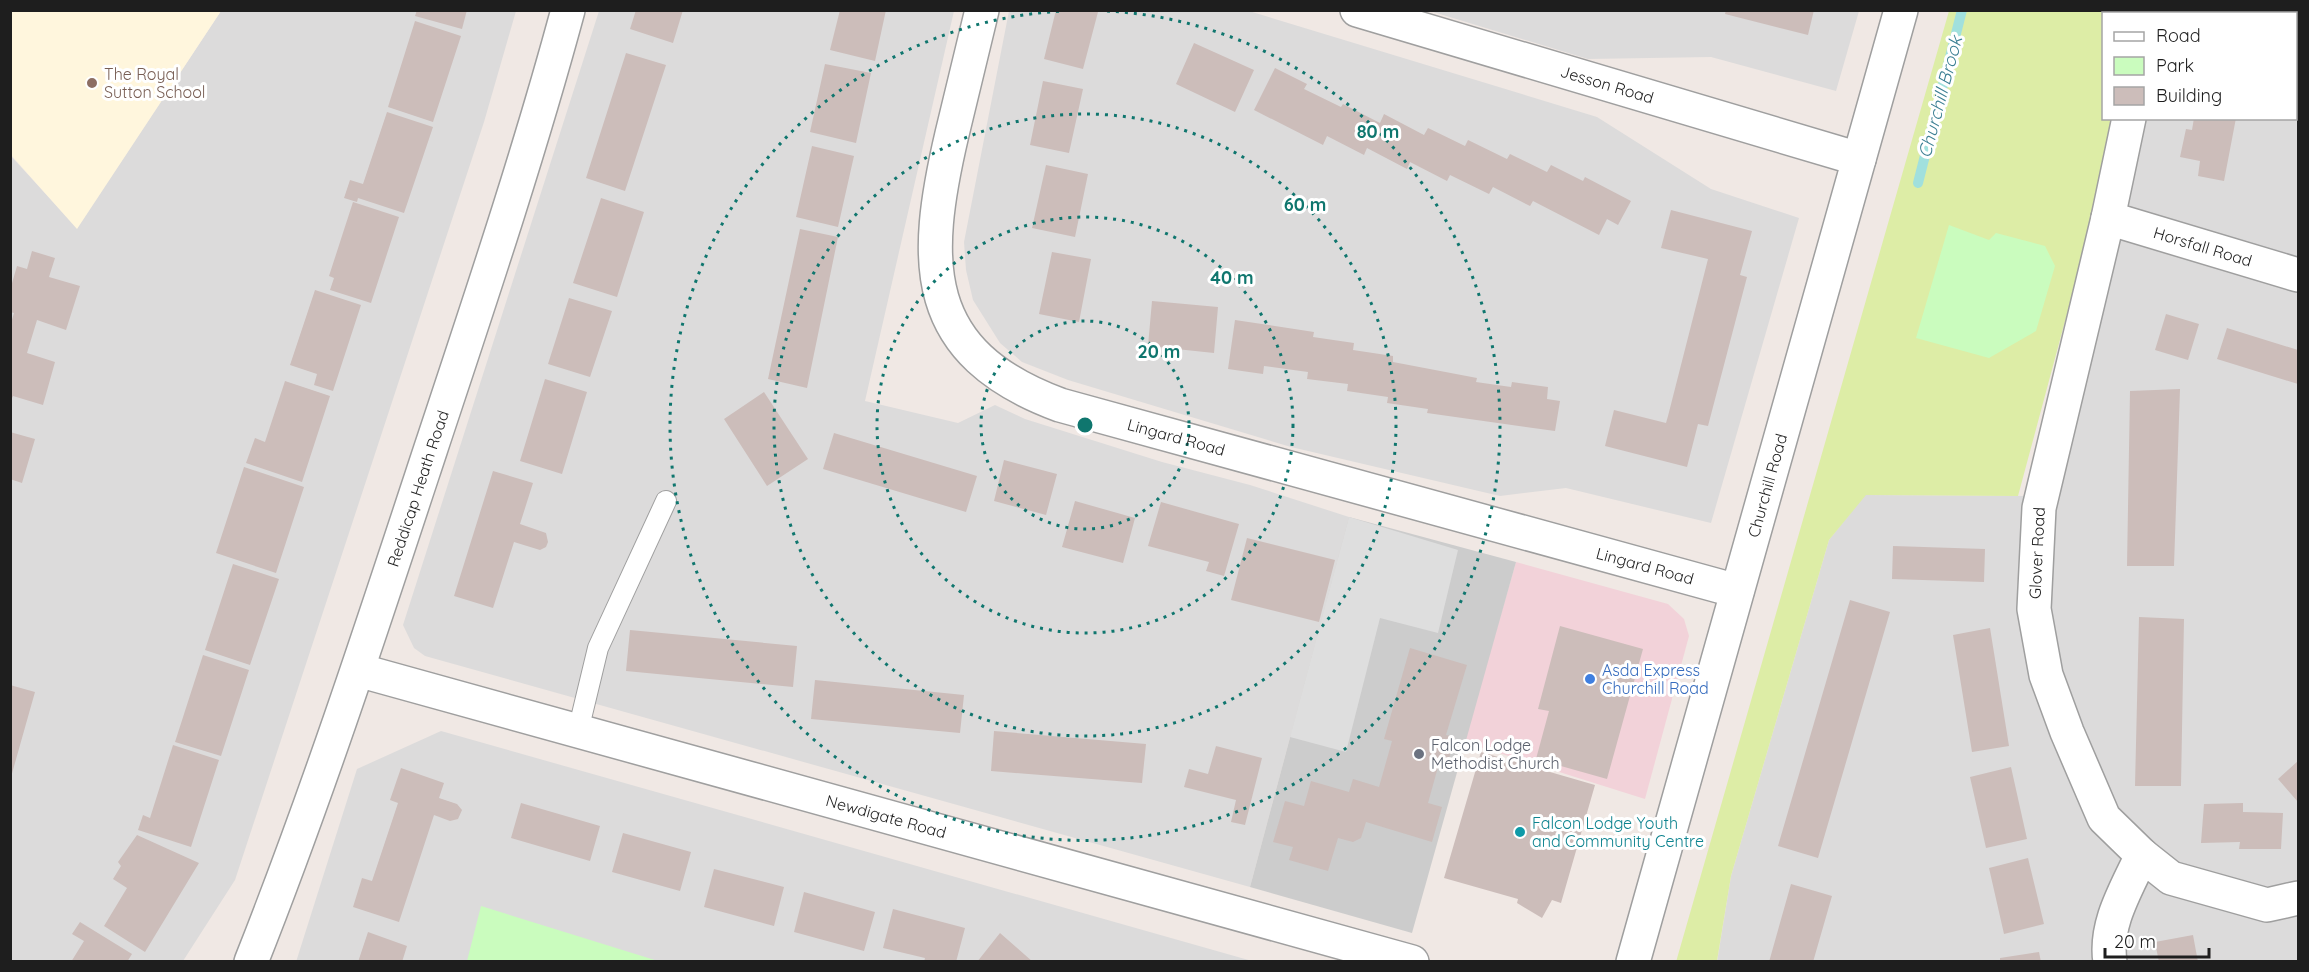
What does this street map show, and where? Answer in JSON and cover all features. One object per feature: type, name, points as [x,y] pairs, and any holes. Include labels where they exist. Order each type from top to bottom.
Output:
[{"type":"street","name":"Reddicap Heath Road","points":[[251,962],[295,851],[358,670],[536,127],[568,10]]},
{"type":"street","name":"Lingard Road","points":[[982,10],[942,178],[935,226],[935,273],[948,316],[961,338],[982,361],[1023,391],[1060,405],[1737,591]]},
{"type":"street","name":"Jesson Road","points":[[1357,10],[1858,159]]},
{"type":"street","name":"Churchill Road","points":[[1633,962],[1901,10]]},
{"type":"street","name":"Glover Road","points":[[2129,120],[2108,218],[2039,508],[2034,609],[2046,675],[2067,732],[2104,818],[2142,855],[2171,878],[2267,904],[2298,898]]},
{"type":"street","name":"Horsfall Road","points":[[2108,218],[2298,275]]},
{"type":"street","name":"Newdigate Road","points":[[358,670],[1412,962]]},
{"type":"street","points":[[2110,962],[2108,946],[2116,910],[2142,855]]},
{"type":"lane","points":[[578,731],[598,648],[666,501]]},
{"type":"shaded area","name":"The Royal Sutton School","points":[[10,11],[221,11],[77,229],[11,155]]},
{"type":"shaded area","points":[[221,11],[516,11],[484,122],[235,880],[183,961],[11,961],[10,155],[77,228]]},
{"type":"shaded area","points":[[599,11],[954,11],[865,401],[958,423],[995,405],[1025,419],[1162,462],[1250,485],[1349,517],[1250,887],[425,656],[414,648],[403,625]]},
{"type":"shaded area","points":[[1009,11],[1249,11],[1597,117],[1711,189],[1799,218],[1711,523],[1566,488],[1500,496],[1291,447],[1068,380],[1022,362],[1000,343],[973,300],[966,270],[964,242]]},
{"type":"shaded area","points":[[1430,11],[1859,11],[1836,91],[1711,57],[1588,59]]},
{"type":"shaded area","points":[[2298,11],[2298,961],[1717,962],[1731,876],[1829,540],[1865,495],[2053,496],[2141,120],[2297,120],[2297,12],[2166,12]]},
{"type":"shaded area","points":[[1349,517],[1516,562],[1412,933],[1250,887]]},
{"type":"shaded area","points":[[1349,517],[1458,550],[1438,633],[1380,618],[1346,752],[1290,737]]},
{"type":"shaded area","points":[[1516,562],[1668,604],[1684,619],[1689,636],[1645,799],[1464,742]]},
{"type":"shaded area","points":[[441,731],[1252,961],[296,962],[357,769]]},
{"type":"green space","points":[[1949,11],[2140,11],[2102,12],[2102,120],[2115,120],[2090,228],[2018,496],[1866,495],[1829,540],[1731,876],[1717,961],[1676,962]]},
{"type":"green space","points":[[1949,225],[1989,240],[1996,233],[2045,246],[2055,266],[2036,331],[1989,358],[1916,338]]},
{"type":"green space","points":[[481,906],[658,961],[467,961]]},
{"type":"building","points":[[417,10],[467,10],[462,29],[415,16]]},
{"type":"building","points":[[636,10],[683,10],[673,43],[630,29]]},
{"type":"building","points":[[840,10],[886,10],[875,61],[830,50]]},
{"type":"building","points":[[1056,10],[1098,12],[1083,69],[1044,59]]},
{"type":"building","points":[[1726,10],[1814,10],[1808,35],[1725,14]]},
{"type":"building","points":[[2215,10],[2256,10],[2256,12],[2214,12]]},
{"type":"building","points":[[415,21],[461,36],[433,122],[388,107]]},
{"type":"building","points":[[1194,43],[1254,70],[1235,112],[1176,84]]},
{"type":"building","points":[[626,53],[666,65],[625,191],[586,178]]},
{"type":"building","points":[[825,64],[871,73],[856,143],[810,132]]},
{"type":"building","points":[[1275,68],[1307,84],[1304,89],[1341,107],[1343,104],[1380,123],[1384,114],[1424,135],[1428,128],[1465,146],[1468,140],[1507,159],[1510,154],[1547,172],[1551,165],[1583,181],[1585,177],[1631,201],[1618,225],[1607,219],[1599,235],[1533,201],[1530,206],[1493,187],[1489,194],[1450,175],[1447,181],[1410,162],[1407,169],[1367,148],[1364,155],[1327,136],[1323,145],[1254,110]]},
{"type":"building","points":[[1043,81],[1083,89],[1069,153],[1030,145]]},
{"type":"building","points":[[387,112],[433,127],[404,213],[358,198],[357,202],[344,198],[350,180],[363,184]]},
{"type":"building","points":[[2194,120],[2236,120],[2224,181],[2198,176],[2200,161],[2180,157],[2186,129],[2192,130]]},
{"type":"building","points":[[812,146],[854,156],[838,227],[796,217]]},
{"type":"building","points":[[1046,165],[1088,174],[1075,237],[1032,228]]},
{"type":"building","points":[[601,198],[644,212],[617,297],[573,283]]},
{"type":"building","points":[[353,202],[399,217],[371,303],[330,290],[334,278],[329,276]]},
{"type":"building","points":[[1671,210],[1752,231],[1740,275],[1747,277],[1708,426],[1698,424],[1687,467],[1605,446],[1614,410],[1666,423],[1668,416],[1708,259],[1661,248]]},
{"type":"building","points":[[800,229],[838,237],[807,388],[768,379]]},
{"type":"building","points":[[32,251],[55,258],[49,277],[80,286],[66,330],[37,320],[27,353],[55,362],[43,405],[13,396],[10,402],[10,326],[14,313],[10,312],[10,290],[17,266],[27,269]]},
{"type":"building","points":[[1052,252],[1091,259],[1079,322],[1039,314]]},
{"type":"building","points":[[315,290],[361,305],[333,391],[314,385],[317,374],[290,365]]},
{"type":"building","points":[[569,298],[612,311],[590,377],[548,364]]},
{"type":"building","points":[[1152,301],[1218,307],[1214,353],[1148,346]]},
{"type":"building","points":[[2166,314],[2199,324],[2188,360],[2155,350]]},
{"type":"building","points":[[1235,320],[1314,332],[1313,337],[1354,343],[1353,350],[1393,356],[1393,362],[1477,378],[1476,382],[1511,387],[1512,382],[1548,387],[1547,399],[1560,401],[1555,431],[1427,413],[1428,409],[1387,403],[1388,397],[1347,391],[1348,384],[1307,379],[1308,372],[1264,366],[1263,374],[1228,369]]},
{"type":"building","points":[[2227,328],[2298,350],[2298,384],[2217,359]]},
{"type":"building","points":[[545,379],[587,392],[562,474],[520,461]]},
{"type":"building","points":[[285,381],[330,396],[302,482],[246,463],[255,438],[265,442]]},
{"type":"building","points":[[2180,389],[2174,566],[2127,566],[2130,391]]},
{"type":"building","points":[[764,392],[808,459],[767,486],[724,419]]},
{"type":"building","points":[[10,432],[35,439],[22,483],[10,479]]},
{"type":"building","points":[[834,433],[977,476],[966,512],[823,469]]},
{"type":"building","points":[[1004,460],[1057,474],[1046,515],[994,501]]},
{"type":"building","points":[[244,467],[304,487],[276,573],[216,553]]},
{"type":"building","points":[[493,471],[533,483],[520,524],[546,533],[548,542],[546,547],[540,550],[514,542],[493,608],[454,596]]},
{"type":"building","points":[[1075,501],[1135,518],[1123,563],[1062,547]]},
{"type":"building","points":[[1161,502],[1239,524],[1224,576],[1206,571],[1209,562],[1148,546]]},
{"type":"building","points":[[1247,538],[1335,560],[1319,622],[1231,600]]},
{"type":"building","points":[[1893,546],[1985,549],[1984,582],[1892,579]]},
{"type":"building","points":[[233,564],[279,579],[250,665],[205,650]]},
{"type":"building","points":[[1850,600],[1890,612],[1818,858],[1778,846]]},
{"type":"building","points":[[2139,617],[2184,619],[2181,786],[2135,786]]},
{"type":"building","name":"Asda Express Churchill Road","points":[[1560,626],[1643,649],[1607,779],[1536,759],[1549,711],[1538,709]]},
{"type":"building","points":[[1990,628],[2009,746],[1972,752],[1953,635]]},
{"type":"building","points":[[630,630],[797,646],[793,687],[626,671]]},
{"type":"building","name":"Falcon Lodge Methodist Church","points":[[1410,648],[1467,665],[1446,735],[1455,737],[1446,769],[1438,767],[1428,803],[1442,807],[1432,842],[1366,822],[1361,838],[1353,842],[1338,838],[1328,871],[1289,860],[1293,847],[1273,842],[1285,801],[1304,806],[1311,781],[1349,792],[1353,779],[1379,787],[1392,741],[1384,739]]},
{"type":"building","points":[[203,655],[249,670],[221,756],[175,742]]},
{"type":"building","points":[[815,680],[964,695],[960,733],[811,719]]},
{"type":"building","points":[[10,685],[35,692],[11,777],[10,777]]},
{"type":"building","points":[[994,731],[1146,744],[1142,783],[991,771]]},
{"type":"building","points":[[173,745],[219,760],[191,847],[138,830],[143,815],[150,818]]},
{"type":"building","points":[[1216,746],[1262,758],[1245,825],[1231,822],[1236,800],[1184,787],[1189,769],[1208,774]]},
{"type":"building","name":"Falcon Lodge Youth and Community Centre","points":[[1481,752],[1595,785],[1561,903],[1552,900],[1542,918],[1517,903],[1518,899],[1444,878]]},
{"type":"building","points":[[2298,761],[2298,802],[2278,779]]},
{"type":"building","points":[[2011,767],[2027,839],[1986,848],[1970,777]]},
{"type":"building","points":[[401,768],[444,783],[439,798],[457,804],[462,810],[458,819],[450,821],[434,815],[399,922],[353,907],[362,878],[372,881],[398,803],[390,800]]},
{"type":"building","points":[[521,803],[600,826],[590,861],[511,838]]},
{"type":"building","points":[[2243,803],[2243,812],[2283,813],[2281,849],[2239,849],[2240,842],[2201,843],[2204,804]]},
{"type":"building","points":[[623,833],[691,852],[680,891],[612,872]]},
{"type":"building","points":[[137,835],[199,863],[145,952],[104,926],[127,888],[113,879],[121,866],[118,862]]},
{"type":"building","points":[[2028,858],[2044,924],[2004,934],[1989,868]]},
{"type":"building","points":[[714,869],[784,887],[774,926],[704,907]]},
{"type":"building","points":[[1791,884],[1832,896],[1813,962],[1769,962]]},
{"type":"building","points":[[804,892],[875,912],[864,951],[794,932]]},
{"type":"building","points":[[893,909],[965,928],[956,962],[924,962],[925,958],[883,948]]},
{"type":"building","points":[[80,922],[132,954],[127,962],[71,962],[84,941],[72,934]]},
{"type":"building","points":[[368,932],[407,946],[402,962],[358,962]]},
{"type":"building","points":[[1000,933],[1033,962],[977,962]]},
{"type":"building","points":[[2193,935],[2198,962],[2159,962],[2155,942]]},
{"type":"building","points":[[2039,952],[2041,962],[2000,962],[2000,958]]},
{"type":"waterway","name":"Churchill Brook","points":[[1918,183],[1962,10]]},
{"type":"place","name":"The Royal Sutton School","points":[[92,83]]},
{"type":"place","name":"Asda Express Churchill Road","points":[[1590,679]]},
{"type":"place","name":"Falcon Lodge Methodist Church","points":[[1419,754]]},
{"type":"place","name":"Falcon Lodge Youth and Community Centre","points":[[1520,832]]}]
